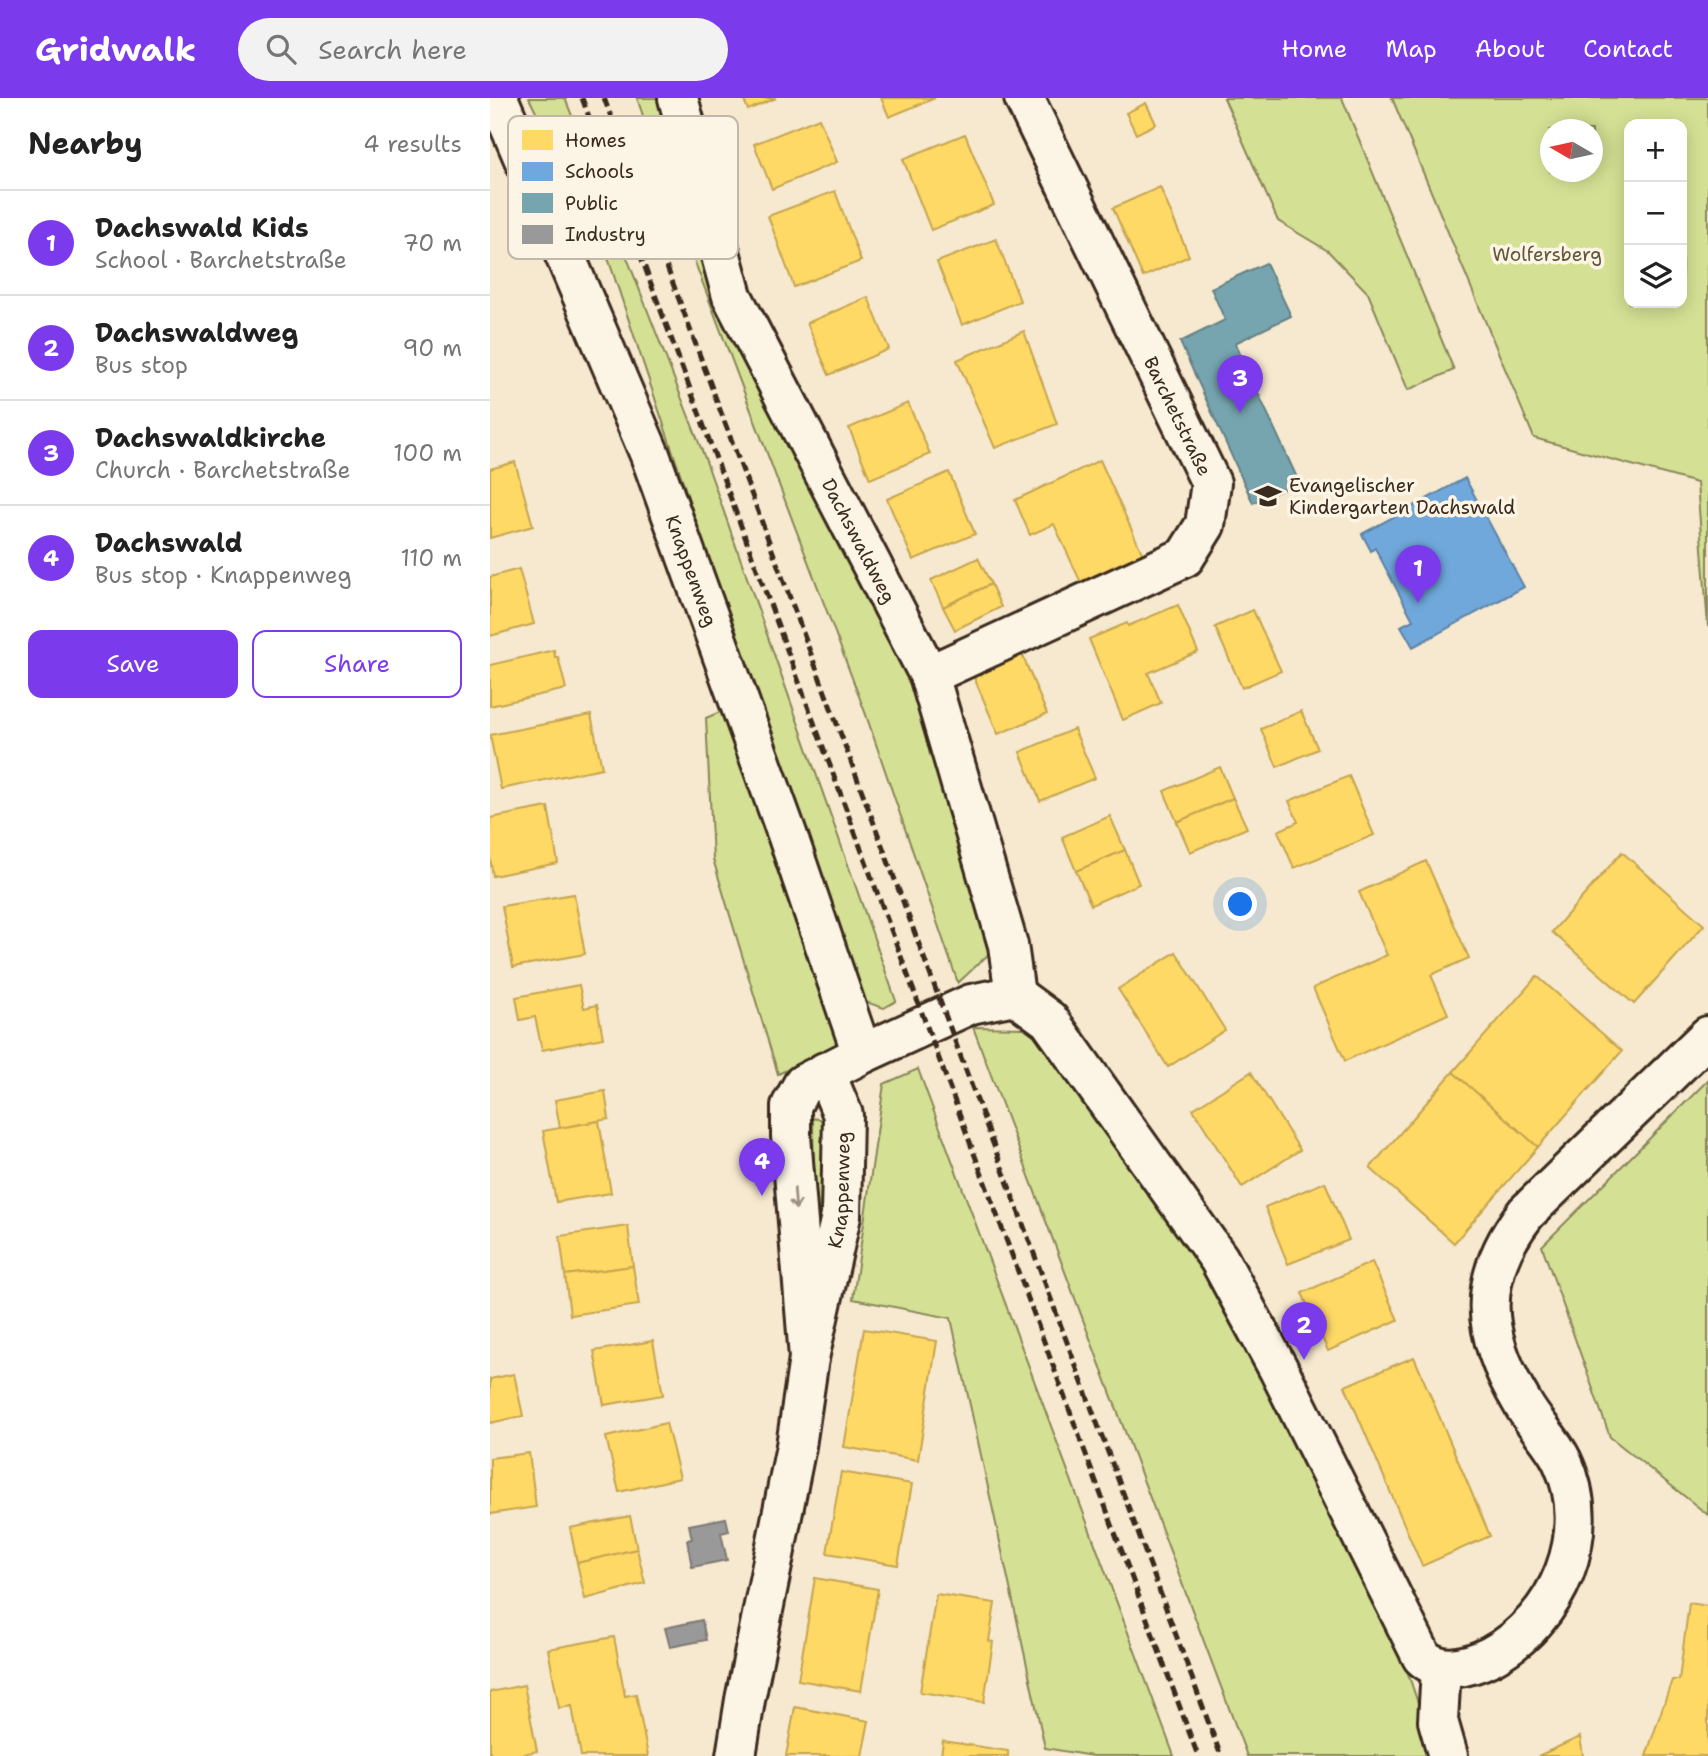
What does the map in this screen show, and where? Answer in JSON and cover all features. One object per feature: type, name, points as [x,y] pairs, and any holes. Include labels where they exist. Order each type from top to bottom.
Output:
[{"type":"street","name":"Knappenweg","points":[[498,98],[508,121]]},
{"type":"street","name":"Dachswaldweg","points":[[678,98],[683,116]]},
{"type":"street","name":"Barchetstraße","points":[[929,675],[1185,557],[1205,525],[1211,483],[1024,98]]},
{"type":"street","name":"Knappenweg","points":[[567,259],[650,455],[787,834],[862,1054]]},
{"type":"street","name":"Dachswaldweg","points":[[722,259],[732,296],[929,675],[1008,945],[1015,995]]},
{"type":"street","points":[[825,1072],[971,1004],[1015,995],[1049,1020],[1220,1259],[1279,1370],[1422,1657],[1431,1665],[1441,1668],[1460,1667],[1489,1657],[1518,1637],[1548,1605],[1562,1582],[1570,1558],[1575,1517],[1562,1461],[1524,1406],[1504,1371],[1490,1319],[1490,1290],[1508,1236],[1526,1213],[1708,1036]]},
{"type":"street","name":"Knappenweg","points":[[736,1756],[796,1446],[809,1358],[841,1216],[842,1115],[825,1072],[803,1084],[791,1106],[797,1227],[809,1358]]},
{"type":"street","points":[[1441,1668],[1438,1721],[1448,1756]]},
{"type":"green space","points":[[529,98],[565,98],[572,116],[538,116]]},
{"type":"green space","points":[[637,98],[672,98],[677,116],[643,116]]},
{"type":"green space","points":[[1224,98],[1342,98],[1454,370],[1408,390],[1368,293],[1328,251],[1278,221]]},
{"type":"green space","name":"Wolfersberg","points":[[1392,98],[1708,98],[1708,627],[1697,483],[1534,438]]},
{"type":"green space","points":[[608,259],[628,259],[706,461],[896,1001],[884,1008],[856,999]]},
{"type":"green space","points":[[694,259],[719,259],[730,296],[917,675],[991,952],[958,983],[865,712]]},
{"type":"green space","points":[[734,706],[841,1045],[778,1074],[713,859],[706,718]]},
{"type":"green space","points":[[973,1027],[1029,1028],[1053,1050],[1211,1282],[1244,1338],[1399,1647],[1421,1712],[1429,1756],[1247,1756]]},
{"type":"green space","points":[[918,1069],[1174,1756],[1092,1756],[1045,1748],[951,1318],[853,1299],[884,1084]]},
{"type":"green space","points":[[1708,1080],[1708,1515],[1610,1437],[1542,1246]]},
{"type":"green space","points":[[813,1118],[834,1123],[824,1251],[815,1250]]},
{"type":"building: Homes","points":[[743,98],[776,98],[748,110]]},
{"type":"building: Homes","points":[[881,98],[935,98],[889,117]]},
{"type":"building: Homes","points":[[1146,103],[1156,124],[1136,134],[1126,113]]},
{"type":"building: Homes","points":[[819,118],[837,162],[772,189],[754,144]]},
{"type":"building: Homes","points":[[965,134],[994,205],[931,230],[903,159]]},
{"type":"building: Homes","points":[[1160,187],[1189,256],[1143,277],[1113,208]]},
{"type":"building: Homes","points":[[835,191],[861,261],[794,287],[768,216]]},
{"type":"building: Homes","points":[[996,239],[1020,301],[962,325],[937,262]]},
{"type":"building: Homes","points":[[868,297],[889,349],[829,375],[807,323]]},
{"type":"building: Homes","points":[[1024,331],[1057,424],[995,448],[957,360]]},
{"type":"building: Homes","points":[[908,403],[930,454],[870,479],[849,428]]},
{"type":"building: Homes","points":[[1100,460],[1144,557],[1082,585],[1054,524],[1030,535],[1015,500]]},
{"type":"building: Homes","points":[[515,462],[533,526],[490,538],[490,469]]},
{"type":"building: Homes","points":[[949,472],[975,534],[913,560],[887,499]]},
{"type":"building: Homes","points":[[978,558],[991,584],[943,607],[931,580]]},
{"type":"building: Homes","points":[[519,569],[534,624],[490,636],[490,577]]},
{"type":"building: Homes","points":[[991,584],[1001,607],[955,630],[943,607]]},
{"type":"building: Homes","points":[[1178,605],[1198,652],[1148,673],[1161,703],[1123,720],[1089,639]]},
{"type":"building: Homes","points":[[1253,610],[1281,671],[1242,688],[1215,627]]},
{"type":"building: Homes","points":[[554,650],[566,689],[490,706],[490,665]]},
{"type":"building: Homes","points":[[1022,654],[1047,714],[998,734],[973,675]]},
{"type":"building: Homes","points":[[1301,711],[1318,749],[1277,767],[1261,729]]},
{"type":"building: Homes","points":[[591,715],[602,768],[501,789],[490,735]]},
{"type":"building: Homes","points":[[1074,729],[1095,778],[1040,801],[1020,752]]},
{"type":"building: Homes","points":[[1220,767],[1233,798],[1177,822],[1164,791]]},
{"type":"building: Homes","points":[[1349,776],[1374,835],[1294,868],[1278,831],[1298,822],[1289,801]]},
{"type":"building: Homes","points":[[1233,798],[1247,828],[1190,852],[1177,822]]},
{"type":"building: Homes","points":[[548,807],[558,863],[493,876],[490,818]]},
{"type":"building: Homes","points":[[1110,816],[1125,850],[1076,871],[1062,837]]},
{"type":"building: Homes","points":[[1125,850],[1139,884],[1091,905],[1076,871]]},
{"type":"building: Homes","points":[[1622,852],[1704,925],[1634,1004],[1552,932]]},
{"type":"building: Homes","points":[[1426,861],[1469,958],[1431,975],[1448,1014],[1345,1061],[1313,988],[1387,955],[1359,892]]},
{"type":"building: Homes","points":[[574,894],[585,954],[513,967],[502,906]]},
{"type":"building: Homes","points":[[1176,952],[1225,1030],[1168,1067],[1118,989]]},
{"type":"building: Homes","points":[[1537,976],[1622,1051],[1538,1147],[1453,1072]]},
{"type":"building: Homes","points":[[579,985],[584,1008],[597,1005],[603,1038],[542,1050],[535,1017],[520,1020],[516,997]]},
{"type":"building: Homes","points":[[1251,1072],[1300,1150],[1242,1187],[1193,1109]]},
{"type":"building: Homes","points":[[1453,1072],[1538,1147],[1454,1243],[1370,1168]]},
{"type":"building: Homes","points":[[605,1091],[609,1119],[560,1128],[555,1100]]},
{"type":"building: Homes","points":[[599,1121],[611,1193],[556,1202],[543,1131]]},
{"type":"building: Homes","points":[[1325,1182],[1349,1240],[1288,1264],[1265,1207]]},
{"type":"building: Homes","points":[[628,1226],[633,1266],[565,1275],[560,1236]]},
{"type":"building: Homes","points":[[1372,1262],[1398,1320],[1328,1351],[1302,1293]]},
{"type":"building: Homes","points":[[633,1266],[639,1305],[570,1315],[565,1275]]},
{"type":"building: Homes","points":[[864,1329],[937,1341],[918,1460],[844,1447]]},
{"type":"building: Homes","points":[[653,1341],[663,1395],[604,1405],[594,1351]]},
{"type":"building: Homes","points":[[1414,1357],[1490,1536],[1422,1566],[1345,1386]]},
{"type":"building: Homes","points":[[514,1374],[523,1416],[490,1423],[490,1379]]},
{"type":"building: Homes","points":[[666,1423],[680,1478],[619,1492],[606,1437]]},
{"type":"building: Homes","points":[[529,1453],[536,1507],[490,1514],[490,1458]]},
{"type":"building: Homes","points":[[841,1472],[912,1484],[898,1565],[827,1553]]},
{"type":"building: Homes","points":[[630,1516],[637,1549],[577,1563],[570,1528]]},
{"type":"building: Homes","points":[[637,1549],[645,1583],[585,1599],[577,1563]]},
{"type":"building: Homes","points":[[815,1578],[878,1589],[861,1691],[798,1680]]},
{"type":"building: Homes","points":[[936,1594],[995,1603],[989,1641],[993,1642],[984,1702],[920,1692]]},
{"type":"building: Homes","points":[[1689,1603],[1708,1606],[1708,1756],[1646,1756],[1672,1680],[1679,1680]]},
{"type":"building: Homes","points":[[614,1637],[625,1696],[636,1694],[648,1756],[581,1756],[572,1706],[559,1708],[548,1649]]},
{"type":"building: Homes","points":[[524,1685],[537,1751],[514,1756],[490,1756],[490,1692]]},
{"type":"building: Homes","points":[[795,1707],[869,1721],[862,1756],[786,1756]]},
{"type":"building: Homes","points":[[1580,1737],[1583,1756],[1538,1756]]},
{"type":"building: Homes","points":[[943,1741],[1008,1751],[1008,1756],[941,1756]]},
{"type":"building: Schools","points":[[1465,478],[1524,587],[1413,647],[1401,626],[1413,620],[1375,548],[1371,551],[1362,534]]},
{"type":"building: Public","points":[[1266,263],[1291,316],[1235,343],[1299,482],[1253,503],[1180,342],[1225,320],[1211,288]]},
{"type":"building: Industry","points":[[726,1518],[729,1531],[721,1533],[727,1560],[692,1567],[687,1540],[692,1539],[689,1525]]},
{"type":"building: Industry","points":[[702,1620],[706,1640],[670,1647],[665,1628]]},
{"type":"railway","points":[[582,98],[589,116]]},
{"type":"railway","points":[[604,98],[611,116]]},
{"type":"railway","points":[[642,259],[1198,1756]]},
{"type":"railway","points":[[664,259],[1221,1756]]},
{"type":"place","name":"Dachswaldkirche","points":[[1240,413]]},
{"type":"place","name":"Evangelischer Kindergarten Dachswald","points":[[1268,496]]},
{"type":"place","name":"Dachswald Kids","points":[[1418,603]]},
{"type":"place","name":"Dachswald","points":[[762,1196]]},
{"type":"place","name":"Dachswaldweg","points":[[1304,1360]]}]
